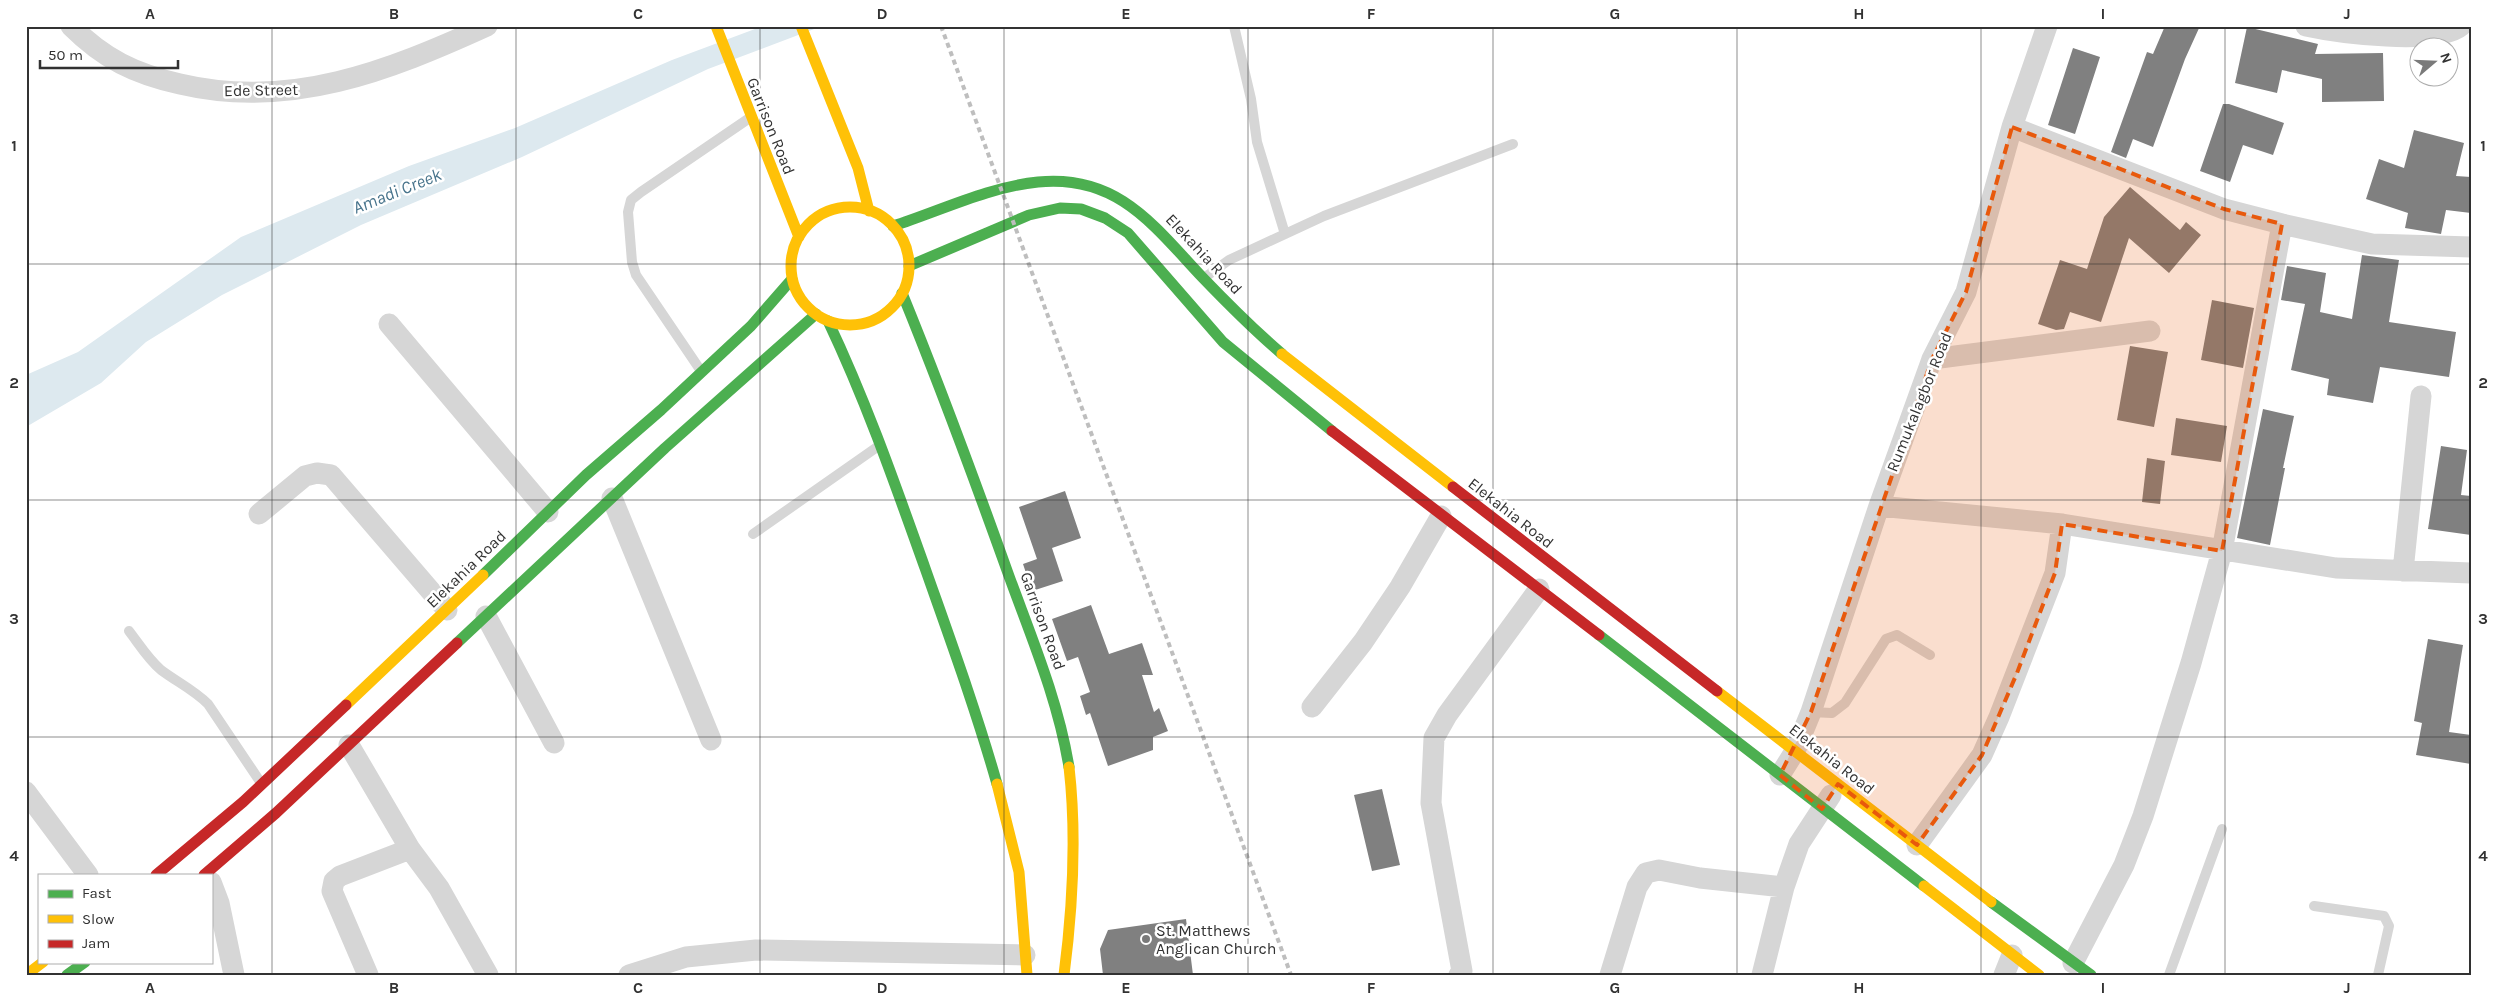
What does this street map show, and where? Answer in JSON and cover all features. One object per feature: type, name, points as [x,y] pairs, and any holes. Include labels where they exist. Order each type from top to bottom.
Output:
[{"type":"main road","name":"Garrison Road","points":[[716,26],[736,82],[799,237]]},
{"type":"main road","points":[[801,26],[858,168],[869,211]]},
{"type":"main road","name":"Elekahia Road","points":[[893,226],[975,199],[1039,182],[1089,184],[1114,193],[1135,206],[1159,229],[1203,279],[1258,334],[1312,380],[1917,845],[2091,975]]},
{"type":"main road","points":[[850,207],[869,211],[893,226],[904,244],[909,266],[907,280],[902,293],[889,310],[871,322],[842,325],[828,321],[805,305],[792,279],[793,250],[799,237],[812,220],[831,210],[850,207]]},
{"type":"main road","points":[[909,266],[1029,215],[1060,208],[1081,210],[1105,218],[1128,233],[1196,313],[1223,342],[1261,376],[2039,975]]},
{"type":"main road","name":"Elekahia Road","points":[[157,874],[262,784],[548,512],[751,326],[792,279]]},
{"type":"main road","name":"Garrison Road","points":[[902,293],[956,428],[1043,668],[1062,730],[1069,766],[1074,809],[1070,927],[1064,975]]},
{"type":"main road","points":[[210,874],[612,498],[736,384],[816,314]]},
{"type":"main road","points":[[828,321],[881,444],[954,646],[994,770],[1019,872],[1026,965]]},
{"type":"main road","points":[[26,975],[40,964]]},
{"type":"main road","points":[[67,975],[81,964]]},
{"type":"street","name":"Ede Street","points":[[71,26],[83,38],[117,64],[150,78],[224,92],[272,93],[306,89],[382,70],[487,26]]},
{"type":"street","name":"Rumukalagbor Road","points":[[1780,774],[1795,751],[1811,712],[1878,506],[1932,359],[1966,292],[2012,127],[2047,26]]},
{"type":"street","points":[[2306,26],[2339,33],[2436,36],[2453,33],[2461,26]]},
{"type":"street","points":[[2012,127],[2224,209],[2372,244],[2471,248]]},
{"type":"street","points":[[2073,963],[2124,865],[2143,816],[2191,663],[2222,551],[2282,224]]},
{"type":"street","points":[[389,324],[548,512]]},
{"type":"street","points":[[1932,359],[2150,331]]},
{"type":"street","points":[[2403,571],[2421,396]]},
{"type":"street","points":[[259,514],[305,476],[317,473],[331,475],[447,610]]},
{"type":"street","points":[[612,498],[710,740]]},
{"type":"street","points":[[1878,506],[2062,524],[2336,568],[2471,573]]},
{"type":"street","points":[[1312,707],[1362,642],[1400,587],[1441,516]]},
{"type":"street","points":[[1917,845],[1982,755],[1999,717],[2055,573],[2062,524]]},
{"type":"street","points":[[1459,975],[1462,971],[1431,803],[1434,738],[1447,715],[1540,589]]},
{"type":"street","points":[[486,616],[554,744]]},
{"type":"street","points":[[350,745],[410,849],[439,888],[488,975]]},
{"type":"street","points":[[1762,975],[1784,886],[1799,844],[1838,784]]},
{"type":"street","points":[[26,792],[87,874]]},
{"type":"street","points":[[368,975],[332,891],[332,885],[340,876],[410,849]]},
{"type":"street","points":[[1610,975],[1636,887],[1643,876],[1650,872],[1659,870],[1700,878],[1784,886]]},
{"type":"street","points":[[212,887],[218,903],[234,975]]},
{"type":"street","points":[[629,975],[686,957],[756,950],[1026,965]]},
{"type":"street","points":[[2004,975],[2012,955]]},
{"type":"lane","points":[[1234,26],[1251,99],[1257,142],[1285,234]]},
{"type":"lane","points":[[701,372],[636,275],[629,247],[628,212],[631,200],[641,192],[751,117]]},
{"type":"lane","points":[[1203,279],[1229,260],[1324,216],[1513,144]]},
{"type":"lane","points":[[753,534],[881,444]]},
{"type":"lane","points":[[129,631],[146,654],[161,669],[197,693],[208,704],[262,784]]},
{"type":"lane","points":[[1811,712],[1832,713],[1845,703],[1886,639],[1892,636],[1896,635],[1930,655]]},
{"type":"lane","points":[[2169,975],[2222,829]]},
{"type":"lane","points":[[2314,906],[2384,916],[2389,926],[2378,975]]},
{"type":"highlighted area","points":[[2012,127],[2224,209],[2282,224],[2222,551],[2062,524],[2055,573],[2017,673],[1982,755],[1917,845],[1838,784],[1822,809],[1780,775],[1811,712],[1932,359],[1966,292]]},
{"type":"water","name":"Amadi Creek","points":[[763,26],[822,26],[708,69],[522,157],[361,225],[222,295],[146,342],[101,383],[26,427],[26,375],[78,352],[241,237],[409,166],[515,128],[672,60]]},
{"type":"building","points":[[2165,26],[2200,26],[2185,59],[2153,147],[2133,139],[2126,158],[2111,152],[2147,52],[2153,54]]},
{"type":"building","points":[[2247,27],[2318,44],[2315,54],[2383,53],[2384,101],[2322,102],[2322,79],[2282,70],[2277,93],[2235,83]]},
{"type":"building","points":[[2073,48],[2100,57],[2075,134],[2048,125]]},
{"type":"building","points":[[2223,104],[2229,104],[2284,123],[2273,155],[2243,145],[2230,182],[2200,171]]},
{"type":"building","points":[[2414,130],[2464,143],[2456,176],[2471,177],[2471,213],[2446,210],[2441,234],[2405,228],[2408,213],[2366,199],[2379,159],[2404,168]]},
{"type":"building","points":[[2130,187],[2180,230],[2186,222],[2201,235],[2169,273],[2129,238],[2101,322],[2070,312],[2064,329],[2056,330],[2038,324],[2060,260],[2087,269],[2104,217]]},
{"type":"building","points":[[2362,255],[2399,260],[2389,322],[2456,332],[2449,377],[2380,367],[2373,403],[2327,395],[2329,379],[2291,370],[2305,304],[2281,300],[2287,266],[2326,273],[2320,312],[2352,319]]},
{"type":"building","points":[[2212,300],[2254,308],[2243,368],[2201,360]]},
{"type":"building","points":[[2130,346],[2168,352],[2154,427],[2117,420]]},
{"type":"building","points":[[2263,409],[2294,416],[2270,545],[2237,538]]},
{"type":"building","points":[[2176,418],[2227,426],[2221,462],[2171,455]]},
{"type":"building","points":[[2441,446],[2467,450],[2461,495],[2471,496],[2471,535],[2428,529]]},
{"type":"building","points":[[2147,458],[2165,461],[2160,504],[2142,502]]},
{"type":"building","points":[[1065,491],[1081,538],[1052,548],[1063,581],[1032,591],[1023,564],[1037,559],[1019,507]]},
{"type":"building","points":[[1091,605],[1109,654],[1142,643],[1153,675],[1142,675],[1154,712],[1159,708],[1168,731],[1153,737],[1153,750],[1108,766],[1090,713],[1086,715],[1080,696],[1090,692],[1078,657],[1067,661],[1052,619]]},
{"type":"building","points":[[2428,639],[2463,645],[2449,732],[2471,735],[2471,764],[2416,755],[2422,723],[2414,721]]},
{"type":"building","points":[[1382,789],[1400,865],[1372,871],[1354,795]]},
{"type":"building","name":"St. Matthews Anglican Church","points":[[1186,919],[1193,975],[1103,975],[1100,949],[1108,930]]},
{"type":"railway","points":[[941,26],[1291,975]]},
{"type":"traffic: fast","points":[[893,226],[983,194],[1019,185],[1038,182],[1066,182],[1091,186],[1112,195],[1150,223],[1261,336],[1282,354]]},
{"type":"traffic: fast","points":[[909,266],[1029,215],[1060,208],[1081,209],[1105,218],[1128,233],[1223,342],[1332,431]]},
{"type":"traffic: fast","points":[[483,575],[586,475],[661,410],[751,326],[792,279]]},
{"type":"traffic: fast","points":[[902,293],[957,434],[1044,670],[1058,718],[1069,767]]},
{"type":"traffic: fast","points":[[457,643],[665,448],[816,314]]},
{"type":"traffic: fast","points":[[828,321],[867,412],[903,505],[962,675],[997,784]]},
{"type":"traffic: fast","points":[[1599,635],[1924,886]]},
{"type":"traffic: fast","points":[[1991,902],[2091,975]]},
{"type":"traffic: fast","points":[[67,975],[82,964]]},
{"type":"traffic: slow","points":[[716,26],[799,237]]},
{"type":"traffic: slow","points":[[801,26],[858,168],[869,211]]},
{"type":"traffic: slow","points":[[850,207],[872,212],[892,224],[904,244],[909,266],[904,288],[892,308],[872,320],[850,325],[828,320],[808,308],[796,288],[791,266],[796,244],[808,224],[828,212],[850,207]]},
{"type":"traffic: slow","points":[[1282,354],[1453,487]]},
{"type":"traffic: slow","points":[[346,705],[483,575]]},
{"type":"traffic: slow","points":[[1717,691],[1991,902]]},
{"type":"traffic: slow","points":[[1064,975],[1073,871],[1073,819],[1069,767]]},
{"type":"traffic: slow","points":[[997,784],[1019,872],[1027,975]]},
{"type":"traffic: slow","points":[[1924,886],[2039,975]]},
{"type":"traffic: slow","points":[[26,975],[40,964]]},
{"type":"traffic: jam","points":[[1332,431],[1599,635]]},
{"type":"traffic: jam","points":[[1453,487],[1717,691]]},
{"type":"traffic: jam","points":[[205,874],[276,813],[457,643]]},
{"type":"traffic: jam","points":[[157,874],[243,802],[346,705]]},
{"type":"place","name":"St. Matthews Anglican Church","points":[[1146,939]]}]
